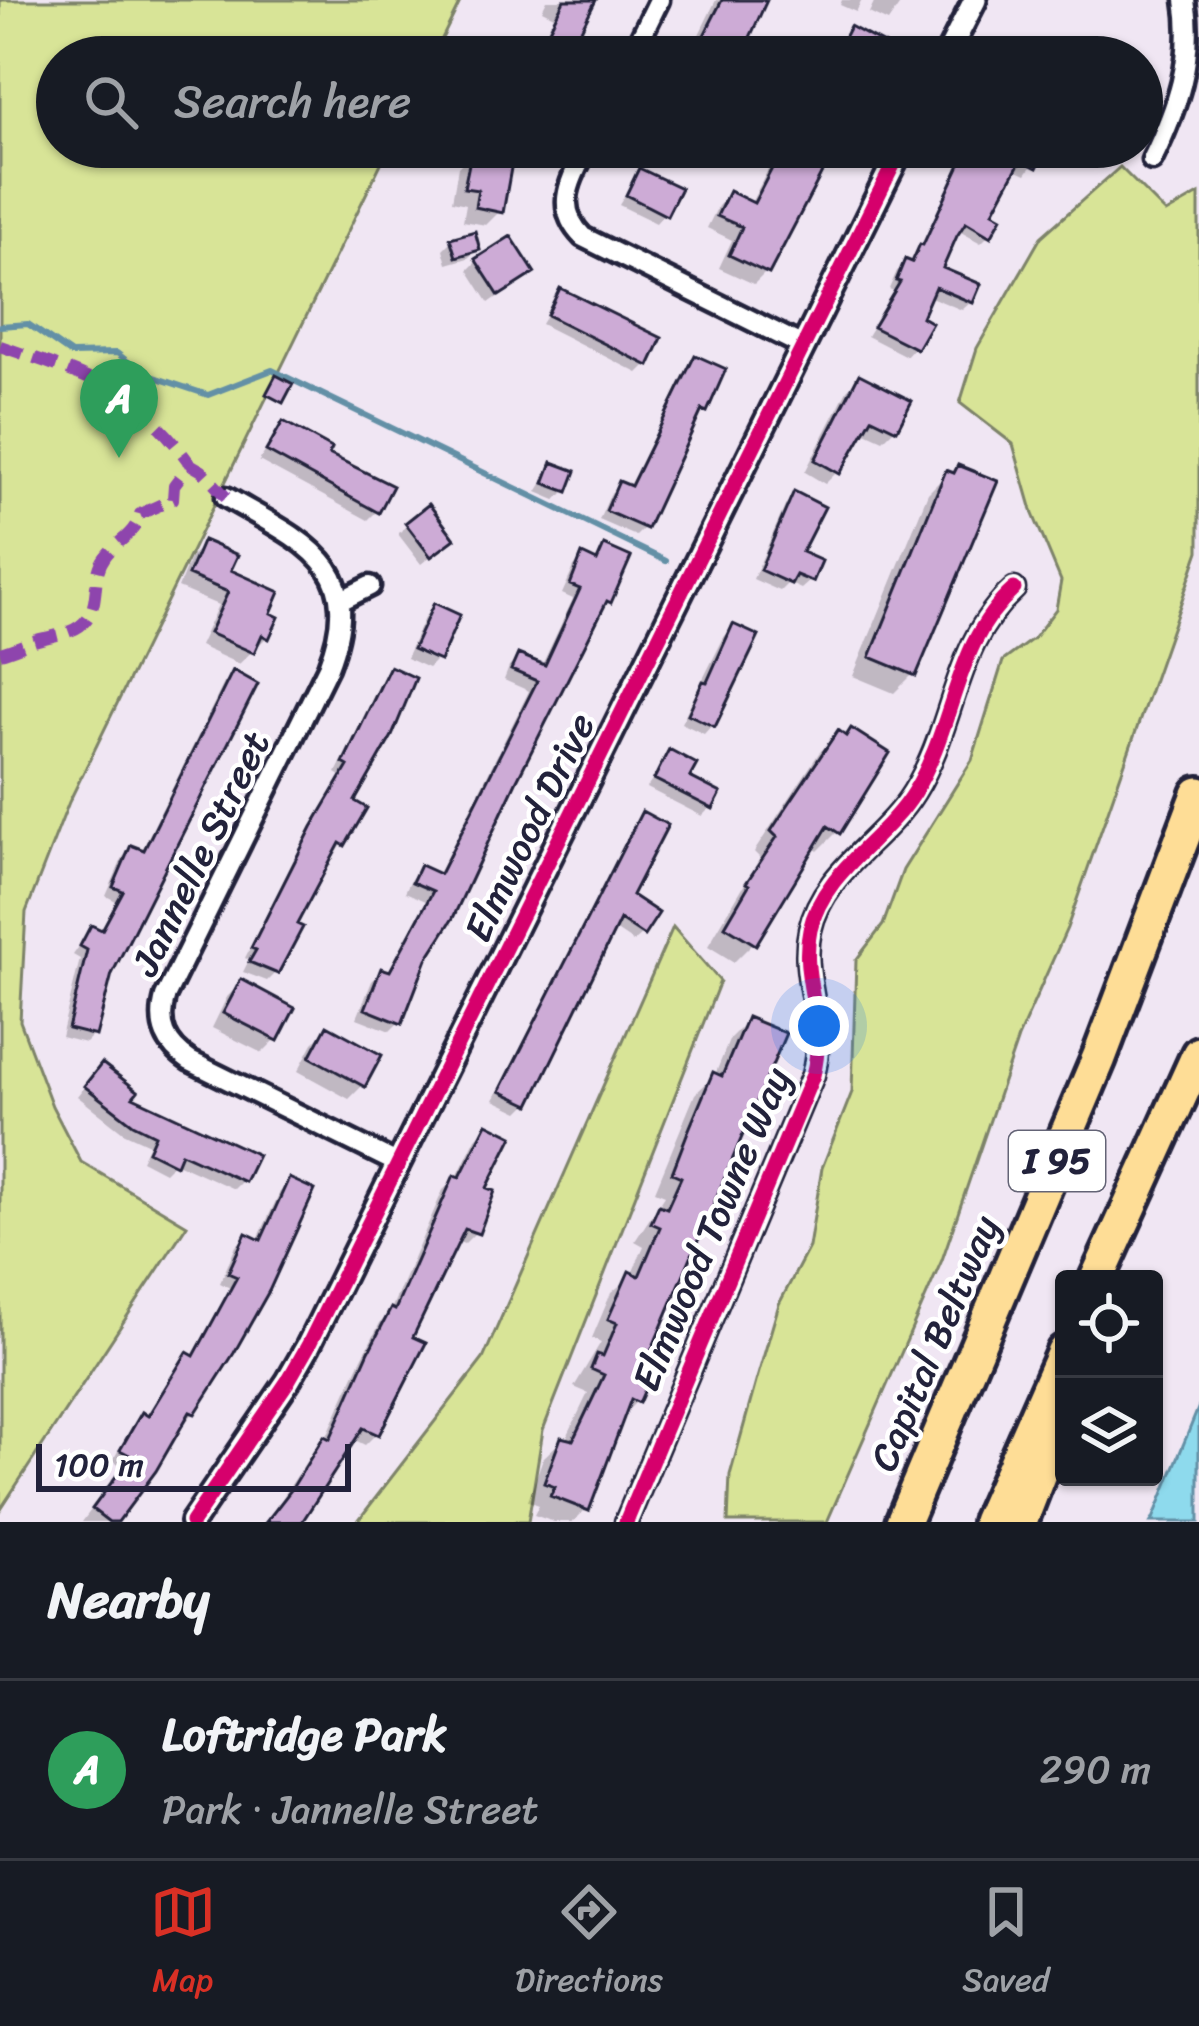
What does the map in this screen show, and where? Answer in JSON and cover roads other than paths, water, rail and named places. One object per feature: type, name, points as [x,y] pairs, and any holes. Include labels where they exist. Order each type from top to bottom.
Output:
[{"type":"highway","name":"Capital Beltway","points":[[903,1522],[1100,1058],[1199,794]]},
{"type":"highway","name":"I 95","points":[[1101,1270],[1199,1058]]},
{"type":"highway","name":"I 95","points":[[1118,1270],[1199,1058]]},
{"type":"highway","points":[[989,1522],[1055,1372]]},
{"type":"highway","points":[[1020,1522],[1055,1432]]},
{"type":"street","points":[[641,36],[659,0]]},
{"type":"street","points":[[957,36],[975,0]]},
{"type":"street","points":[[1163,136],[1185,78],[1185,0]]},
{"type":"street","points":[[577,168],[565,202],[573,227],[583,237],[803,346]]},
{"type":"street","name":"Elmwood Drive","points":[[192,1522],[288,1381],[892,168]]},
{"type":"street","points":[[226,497],[302,542],[322,560],[342,600],[370,586]]},
{"type":"street","name":"Elmwood Towne Way","points":[[626,1522],[813,1076],[820,1027],[807,950],[815,913],[834,881],[914,793],[938,745],[975,634],[991,609],[1014,589]]},
{"type":"street","name":"Jannelle Street","points":[[342,600],[328,667],[165,997],[162,1026],[175,1051],[190,1061],[399,1164]]},
{"type":"water","points":[[1199,1406],[1199,1522],[1151,1522],[1153,1519]]},
{"type":"waterway","points":[[0,326],[28,324],[71,354],[117,353],[142,373],[208,395],[272,370],[666,561]]},
{"type":"place","name":"Loftridge Park","points":[[119,458]]}]
